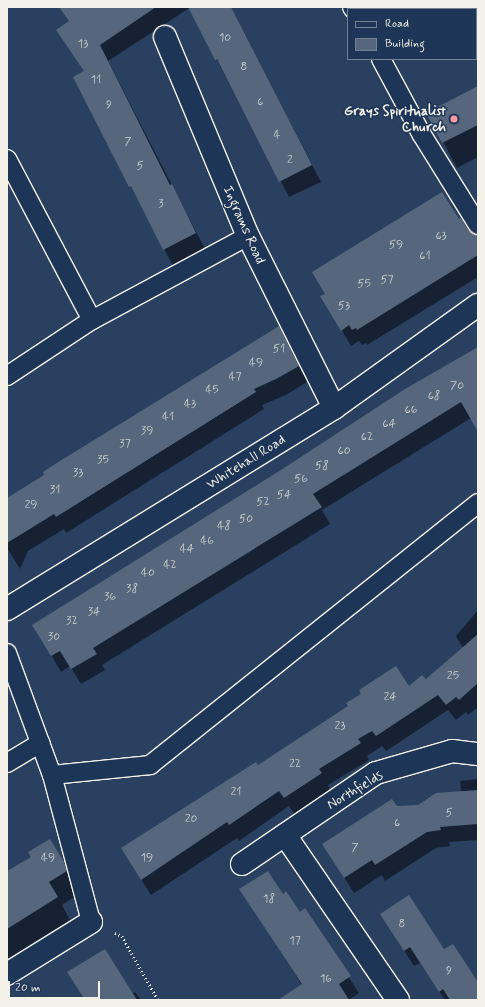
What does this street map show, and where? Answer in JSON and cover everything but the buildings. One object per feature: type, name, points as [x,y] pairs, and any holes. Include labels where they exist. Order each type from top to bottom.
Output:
[{"type":"street","name":"Ingrams Road","points":[[164,38],[248,236],[334,408]]},
{"type":"street","name":"Whitehall Road","points":[[7,609],[334,408],[478,305]]},
{"type":"street","name":"Northfields","points":[[242,864],[376,773],[452,750],[478,754]]},
{"type":"street","points":[[285,835],[398,1000]]},
{"type":"street","points":[[7,974],[91,922]]},
{"type":"lane","points":[[381,60],[422,135],[478,225]]},
{"type":"lane","points":[[7,159],[92,320]]},
{"type":"lane","points":[[7,376],[92,320],[248,236]]},
{"type":"lane","points":[[52,775],[150,765],[478,503]]},
{"type":"lane","points":[[7,653],[52,775],[91,922]]},
{"type":"lane","points":[[7,763],[40,743]]},
{"type":"path","points":[[91,922],[122,936],[158,1000]]},
{"type":"place","name":"Grays Spiritualist Church","points":[[454,119]]}]
